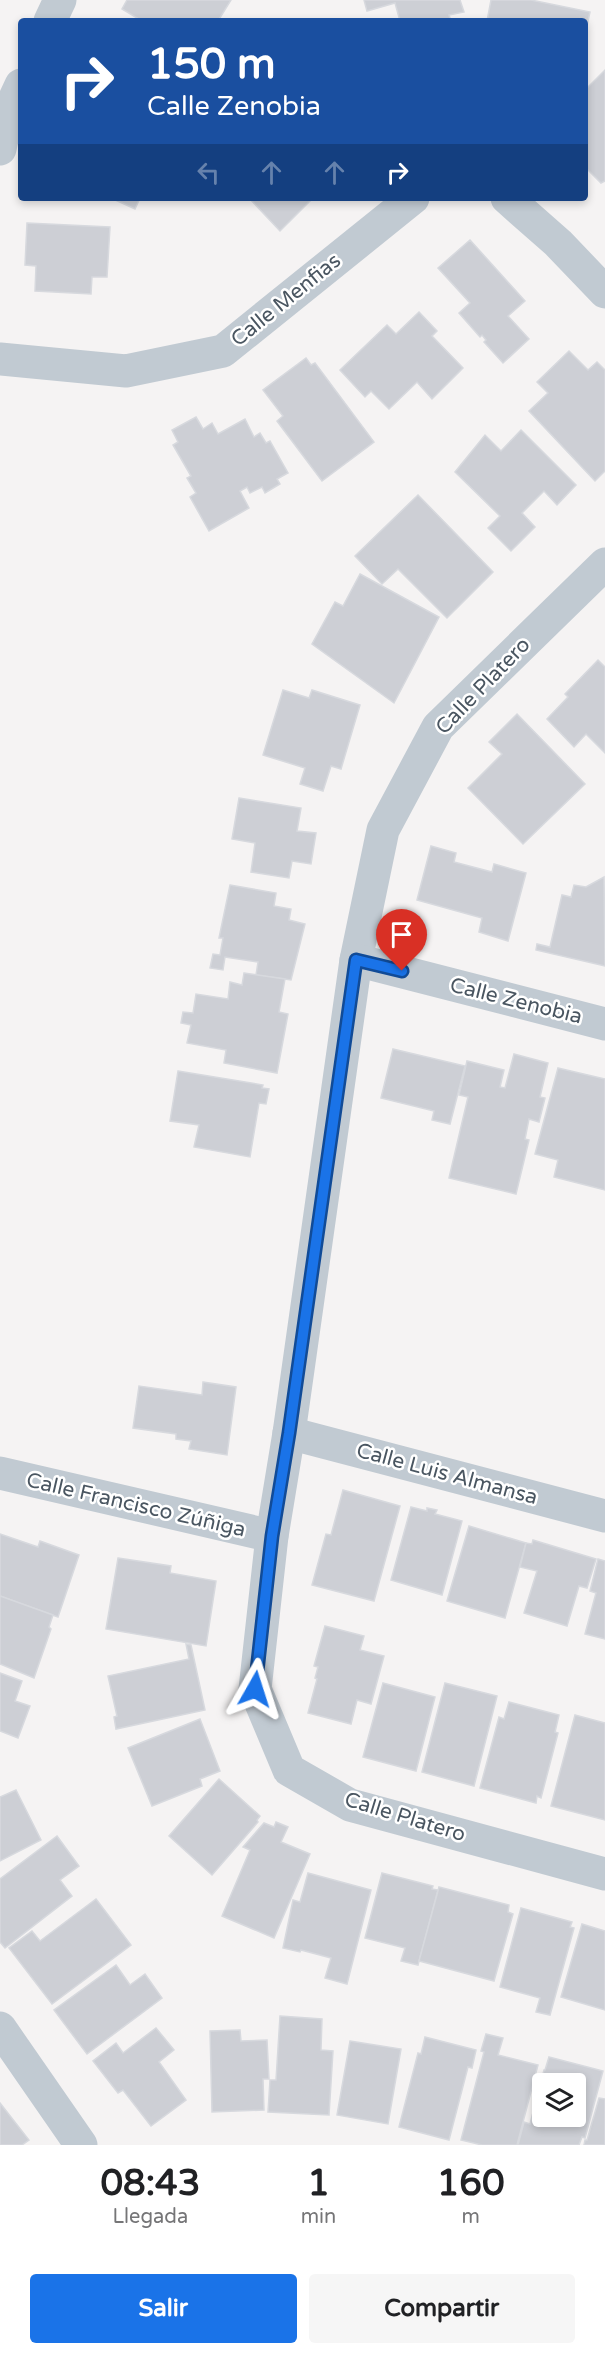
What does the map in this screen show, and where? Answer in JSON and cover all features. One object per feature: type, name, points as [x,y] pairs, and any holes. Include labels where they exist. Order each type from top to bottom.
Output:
[{"type":"street","points":[[52,18],[60,0]]},
{"type":"street","points":[[0,149],[7,115],[18,91]]},
{"type":"street","name":"Calle Menfias","points":[[0,359],[126,371],[223,351],[409,201]]},
{"type":"street","points":[[510,201],[558,243],[605,292]]},
{"type":"street","name":"Calle Platero","points":[[605,564],[438,727],[383,830],[356,960],[289,1433],[272,1536],[255,1689],[290,1770],[350,1805],[605,1874]]},
{"type":"street","name":"Calle Zenobia","points":[[356,960],[605,1024]]},
{"type":"street","name":"Calle Luis Almansa","points":[[289,1433],[605,1516]]},
{"type":"street","name":"Calle Francisco Zúñiga","points":[[0,1473],[272,1536]]},
{"type":"street","points":[[0,2028],[81,2145]]},
{"type":"building","points":[[127,0],[231,0],[220,18],[137,18],[122,9]]},
{"type":"building","points":[[364,0],[460,0],[464,12],[449,15],[450,18],[399,18],[395,3],[367,11]]},
{"type":"building","points":[[491,0],[531,0],[590,12],[588,21],[588,18],[488,18]]},
{"type":"building","points":[[605,70],[605,181],[601,183],[588,170],[588,87]]},
{"type":"building","points":[[118,201],[139,201],[135,209]]},
{"type":"building","points":[[252,201],[310,201],[280,231]]},
{"type":"building","points":[[27,223],[110,227],[107,277],[92,277],[91,294],[35,291],[36,266],[25,265]]},
{"type":"building","points":[[470,240],[525,301],[508,316],[529,339],[503,363],[484,342],[486,340],[482,335],[480,337],[459,313],[470,303],[438,268]]},
{"type":"building","points":[[419,312],[437,331],[432,336],[463,368],[432,399],[417,382],[389,409],[371,391],[365,397],[340,370],[387,325],[396,334]]},
{"type":"building","points":[[569,351],[588,370],[597,362],[605,370],[605,471],[595,481],[529,411],[548,393],[537,382]]},
{"type":"building","points":[[306,358],[311,365],[315,363],[374,442],[322,481],[277,421],[283,416],[263,390]]},
{"type":"building","points":[[196,417],[203,429],[212,423],[218,434],[245,419],[254,437],[260,433],[266,443],[270,441],[288,473],[277,479],[280,484],[265,493],[262,487],[250,493],[247,487],[240,491],[249,508],[209,531],[190,497],[196,493],[187,478],[191,476],[173,445],[178,442],[172,430]]},
{"type":"building","points":[[521,430],[576,485],[557,505],[544,491],[522,513],[535,527],[511,551],[488,528],[500,516],[455,472],[485,435],[501,451]]},
{"type":"building","points":[[418,495],[493,572],[447,618],[398,569],[382,584],[355,556]]},
{"type":"building","points":[[360,574],[439,617],[394,703],[312,644],[335,602],[343,606]]},
{"type":"building","points":[[598,660],[605,667],[605,753],[586,734],[574,747],[547,719],[568,697],[565,694]]},
{"type":"building","points":[[283,690],[309,698],[312,690],[360,705],[341,769],[331,766],[323,791],[300,784],[305,768],[263,755]]},
{"type":"building","points":[[517,714],[585,784],[523,844],[468,788],[502,754],[489,742]]},
{"type":"building","points":[[239,798],[301,808],[297,831],[316,833],[311,864],[292,861],[289,878],[251,872],[255,843],[232,839]]},
{"type":"building","points":[[431,846],[456,853],[454,862],[492,872],[494,864],[526,873],[508,941],[479,932],[482,918],[417,900]]},
{"type":"building","points":[[604,877],[605,966],[536,950],[537,944],[550,947],[562,895],[571,897],[574,885],[586,887]]},
{"type":"building","points":[[230,885],[276,893],[274,906],[291,909],[289,920],[305,924],[291,980],[256,975],[258,962],[225,957],[223,970],[210,968],[213,954],[220,955],[223,938],[219,938]]},
{"type":"building","points":[[244,973],[285,979],[279,1012],[288,1014],[277,1073],[224,1063],[226,1050],[187,1043],[191,1025],[181,1023],[183,1012],[193,1013],[196,994],[228,999],[230,982],[242,985]]},
{"type":"building","points":[[393,1049],[465,1066],[450,1124],[432,1120],[434,1111],[381,1098]]},
{"type":"building","points":[[514,1054],[548,1063],[540,1097],[545,1098],[539,1122],[529,1119],[525,1139],[529,1140],[516,1194],[449,1178],[468,1097],[459,1095],[467,1061],[504,1070],[500,1087],[505,1088]]},
{"type":"building","points":[[558,1068],[605,1079],[605,1190],[554,1177],[558,1160],[535,1154]]},
{"type":"building","points":[[178,1071],[263,1085],[262,1088],[269,1089],[266,1104],[259,1103],[250,1157],[194,1147],[199,1125],[170,1121]]},
{"type":"building","points":[[203,1382],[236,1387],[227,1455],[189,1449],[191,1441],[176,1439],[176,1434],[133,1428],[139,1386],[202,1395]]},
{"type":"building","points":[[343,1490],[400,1506],[374,1601],[312,1585],[326,1534],[331,1535]]},
{"type":"building","points":[[411,1507],[427,1511],[427,1508],[437,1510],[435,1514],[462,1521],[442,1595],[391,1580]]},
{"type":"building","points":[[469,1526],[526,1543],[505,1618],[447,1601]]},
{"type":"building","points":[[0,1534],[38,1547],[40,1541],[79,1555],[58,1617],[0,1596]]},
{"type":"building","points":[[533,1540],[596,1559],[587,1588],[579,1586],[567,1626],[524,1613],[537,1571],[520,1567],[526,1543],[532,1544]]},
{"type":"building","points":[[118,1558],[171,1566],[170,1573],[216,1581],[206,1646],[106,1629]]},
{"type":"building","points":[[598,1559],[605,1561],[605,1639],[585,1634],[596,1593],[590,1591]]},
{"type":"building","points":[[0,1596],[53,1615],[49,1627],[51,1629],[34,1678],[0,1664]]},
{"type":"building","points":[[325,1626],[364,1636],[360,1650],[384,1656],[371,1704],[357,1700],[351,1724],[308,1713],[317,1679],[315,1678],[318,1667],[314,1666]]},
{"type":"building","points":[[186,1644],[191,1645],[205,1710],[116,1729],[114,1717],[117,1716],[108,1676],[189,1659]]},
{"type":"building","points":[[0,1673],[22,1681],[15,1701],[30,1706],[18,1738],[0,1731]]},
{"type":"building","points":[[383,1683],[435,1697],[416,1771],[363,1757]]},
{"type":"building","points":[[445,1683],[497,1696],[474,1786],[422,1772]]},
{"type":"building","points":[[509,1702],[559,1715],[555,1732],[558,1733],[541,1798],[537,1796],[536,1803],[480,1788],[499,1717],[504,1719]]},
{"type":"building","points":[[575,1715],[605,1723],[605,1820],[551,1806]]},
{"type":"building","points":[[200,1719],[220,1771],[200,1779],[202,1786],[152,1806],[128,1748]]},
{"type":"building","points":[[219,1779],[260,1816],[258,1822],[212,1875],[169,1836]]},
{"type":"building","points":[[16,1790],[41,1840],[0,1861],[0,1797]]},
{"type":"building","points":[[276,1822],[288,1827],[281,1842],[310,1854],[274,1938],[222,1916],[250,1850],[243,1847],[264,1823],[274,1827]]},
{"type":"building","points":[[57,1836],[79,1866],[60,1880],[72,1896],[5,1948],[0,1942],[0,1879]]},
{"type":"building","points":[[308,1873],[371,1890],[347,1984],[325,1978],[331,1958],[283,1948],[293,1900],[300,1902]]},
{"type":"building","points":[[382,1873],[433,1886],[432,1889],[438,1890],[418,1965],[401,1961],[405,1948],[365,1938]]},
{"type":"building","points":[[439,1887],[509,1905],[508,1912],[513,1914],[494,1981],[419,1961]]},
{"type":"building","points":[[96,1899],[131,1945],[52,2004],[9,1948],[32,1931],[40,1941]]},
{"type":"building","points":[[521,1908],[572,1922],[570,1927],[574,1928],[550,2015],[536,2012],[540,1998],[500,1987]]},
{"type":"building","points":[[582,1924],[605,1931],[605,2010],[561,1997]]},
{"type":"building","points":[[116,1965],[130,1985],[145,1974],[162,1998],[87,2054],[54,2010]]},
{"type":"building","points":[[280,2016],[322,2019],[321,2050],[333,2051],[329,2115],[268,2112],[270,2080],[276,2080]]},
{"type":"building","points":[[156,2028],[174,2050],[159,2062],[186,2100],[151,2126],[123,2090],[118,2093],[93,2061],[116,2043],[123,2053]]},
{"type":"building","points":[[240,2030],[241,2041],[267,2040],[269,2079],[263,2079],[264,2110],[212,2112],[210,2031]]},
{"type":"building","points":[[486,2034],[503,2038],[498,2055],[538,2065],[536,2073],[532,2073],[532,2088],[517,2145],[482,2145],[461,2140],[484,2052],[481,2051]]},
{"type":"building","points":[[425,2037],[476,2050],[472,2068],[468,2067],[449,2140],[399,2127],[418,2053],[421,2054]]},
{"type":"building","points":[[350,2041],[401,2049],[388,2124],[337,2115]]},
{"type":"building","points":[[549,2057],[603,2071],[585,2138],[582,2137],[579,2145],[518,2145],[524,2122],[530,2124],[532,2116],[532,2127],[586,2127],[586,2073],[543,2073]]},
{"type":"building","points":[[599,2098],[605,2099],[605,2145],[584,2145],[587,2140]]},
{"type":"building","points":[[0,2103],[29,2140],[22,2145],[0,2145]]},
{"type":"route","points":[[255,1689],[272,1536],[289,1433],[356,960],[402,971]]}]
